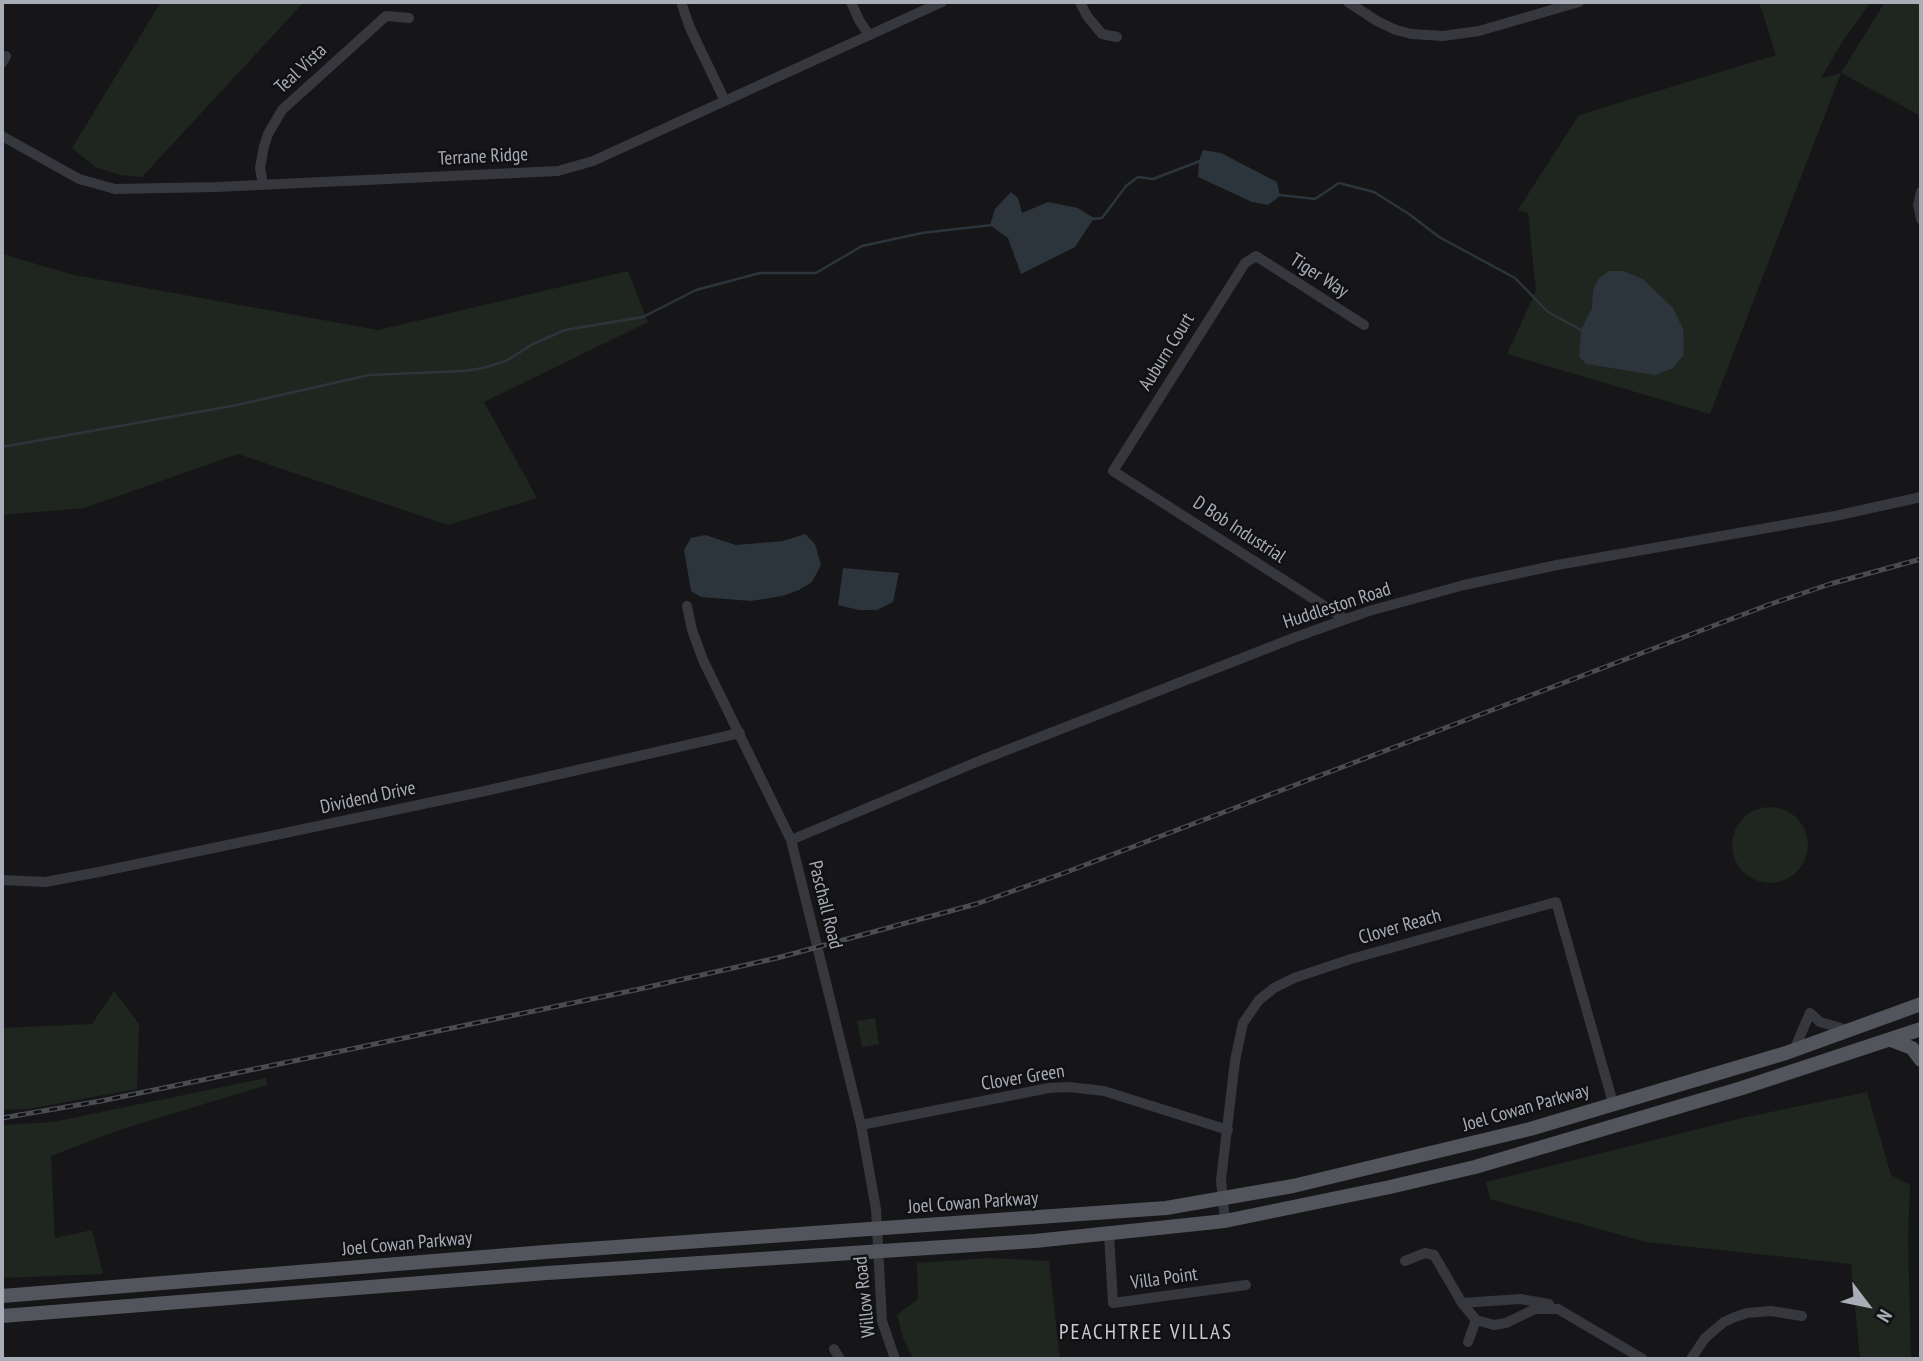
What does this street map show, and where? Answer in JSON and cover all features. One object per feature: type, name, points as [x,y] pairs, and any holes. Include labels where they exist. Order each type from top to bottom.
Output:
[{"type":"main road","name":"Joel Cowan Parkway","points":[[2,1296],[545,1252],[1166,1208],[1221,1192],[1293,1186],[1470,1145],[1794,1049],[1921,1004]]},
{"type":"main road","name":"Joel Cowan Parkway","points":[[2,1316],[547,1273],[1110,1234],[1225,1221],[1475,1167],[1620,1125],[1921,1029]]},
{"type":"main road","points":[[1891,1040],[1913,1048],[1921,1060]]},
{"type":"street","points":[[681,2],[690,28],[725,101]]},
{"type":"street","points":[[851,2],[869,35]]},
{"type":"street","name":"Terrane Ridge","points":[[2,136],[66,173],[103,187],[151,189],[570,169],[593,161],[942,2]]},
{"type":"street","points":[[1080,2],[1087,16],[1102,34],[1117,37]]},
{"type":"street","points":[[1348,2],[1396,30],[1443,36],[1479,30],[1578,2]]},
{"type":"street","name":"Teal Vista","points":[[262,184],[260,168],[264,146],[282,110],[386,16],[408,18]]},
{"type":"street","points":[[1921,192],[1918,205],[1921,219]]},
{"type":"street","name":"Tiger Way","points":[[1256,256],[1364,325]]},
{"type":"street","name":"Auburn Court","points":[[1113,471],[1226,291],[1245,263],[1256,256]]},
{"type":"street","name":"D Bob Industrial","points":[[1113,471],[1345,619]]},
{"type":"street","name":"Huddleston Road","points":[[791,840],[979,761],[1345,619],[1456,587],[1557,565],[1835,516],[1921,497]]},
{"type":"street","name":"Paschall Road","points":[[687,606],[703,660],[791,840],[860,1125],[876,1209],[877,1230]]},
{"type":"street","name":"Dividend Drive","points":[[2,880],[45,882],[99,872],[740,733]]},
{"type":"street","name":"Clover Reach","points":[[1225,1221],[1221,1192],[1239,1034],[1251,1010],[1274,988],[1351,959],[1556,902],[1613,1103]]},
{"type":"street","points":[[1794,1049],[1810,1013],[1820,1022],[1848,1030]]},
{"type":"street","name":"Clover Green","points":[[860,1125],[1049,1088],[1069,1087],[1104,1091],[1228,1130]]},
{"type":"street","name":"Willow Road","points":[[877,1230],[882,1321],[895,1359]]},
{"type":"street","name":"Villa Point","points":[[1110,1234],[1113,1303],[1246,1285]]},
{"type":"street","points":[[1405,1261],[1425,1253],[1434,1255],[1462,1303],[1476,1320],[1494,1325],[1506,1323],[1535,1309],[1558,1309]]},
{"type":"street","points":[[1462,1303],[1520,1299],[1549,1304],[1643,1359]]},
{"type":"street","points":[[1691,1359],[1705,1338],[1724,1322],[1735,1317],[1771,1311],[1802,1316]]},
{"type":"street","points":[[1468,1342],[1476,1320]]},
{"type":"shaded area","points":[[161,2],[304,2],[142,177],[120,175],[95,167],[72,148]]},
{"type":"shaded area","points":[[1759,2],[1871,2],[1844,39],[1821,78],[1841,73],[1710,414],[1507,354],[1536,291],[1528,213],[1518,210],[1579,115],[1776,55]]},
{"type":"shaded area","points":[[1885,2],[1921,2],[1921,116],[1841,73]]},
{"type":"shaded area","points":[[1203,150],[1221,153],[1277,182],[1280,196],[1268,205],[1252,202],[1198,177]]},
{"type":"shaded area","points":[[1011,192],[1018,198],[1022,213],[1048,202],[1078,208],[1094,218],[1075,247],[1021,274],[1008,238],[990,225],[995,209]]},
{"type":"shaded area","points":[[2,254],[74,275],[378,330],[628,271],[648,322],[484,402],[537,498],[448,525],[238,454],[84,508],[2,515]]},
{"type":"shaded area","points":[[1609,271],[1623,271],[1643,279],[1673,308],[1683,329],[1684,347],[1683,356],[1673,368],[1655,375],[1586,364],[1579,356],[1581,330],[1592,308],[1593,290],[1599,278]]},
{"type":"shaded area","points":[[805,534],[815,544],[821,565],[812,582],[799,590],[751,601],[701,597],[691,591],[684,550],[691,538],[705,535],[736,545],[783,541]]},
{"type":"shaded area","points":[[843,568],[899,573],[893,602],[877,610],[859,610],[838,605]]},
{"type":"shaded area","points":[[1770,807],[1784,810],[1797,818],[1805,831],[1808,845],[1805,859],[1797,872],[1784,880],[1770,883],[1756,880],[1743,872],[1735,859],[1732,845],[1735,831],[1743,818],[1756,810]]},
{"type":"shaded area","points":[[114,991],[139,1024],[137,1089],[28,1109],[2,1110],[2,1028],[92,1024]]},
{"type":"shaded area","points":[[875,1018],[879,1044],[862,1047],[857,1021]]},
{"type":"shaded area","points":[[266,1078],[267,1085],[125,1128],[51,1156],[55,1238],[92,1230],[103,1274],[2,1278],[2,1125],[53,1122]]},
{"type":"shaded area","points":[[1867,1092],[1891,1175],[1910,1185],[1908,1240],[1911,1359],[1860,1359],[1851,1264],[1646,1242],[1490,1199],[1486,1182],[1742,1118]]},
{"type":"shaded area","points":[[989,1258],[1049,1261],[1060,1359],[913,1359],[903,1338],[897,1315],[918,1299],[917,1263]]},
{"type":"waterway","points":[[1093,219],[1102,218],[1126,186],[1138,177],[1153,179],[1200,161]]},
{"type":"waterway","points":[[1280,195],[1315,199],[1339,183],[1374,192],[1439,237],[1515,278],[1548,312],[1581,330]]},
{"type":"waterway","points":[[2,447],[237,405],[369,375],[483,368],[506,361],[533,344],[565,330],[643,317],[696,290],[760,273],[816,273],[862,246],[922,233],[992,225]]},
{"type":"railway","points":[[2,1118],[101,1101],[635,990],[777,958],[976,904],[1768,605],[1830,584],[1921,559]]},
{"type":"district","name":"PEACHTREE VILLAS","points":[[1146,1333]]}]
